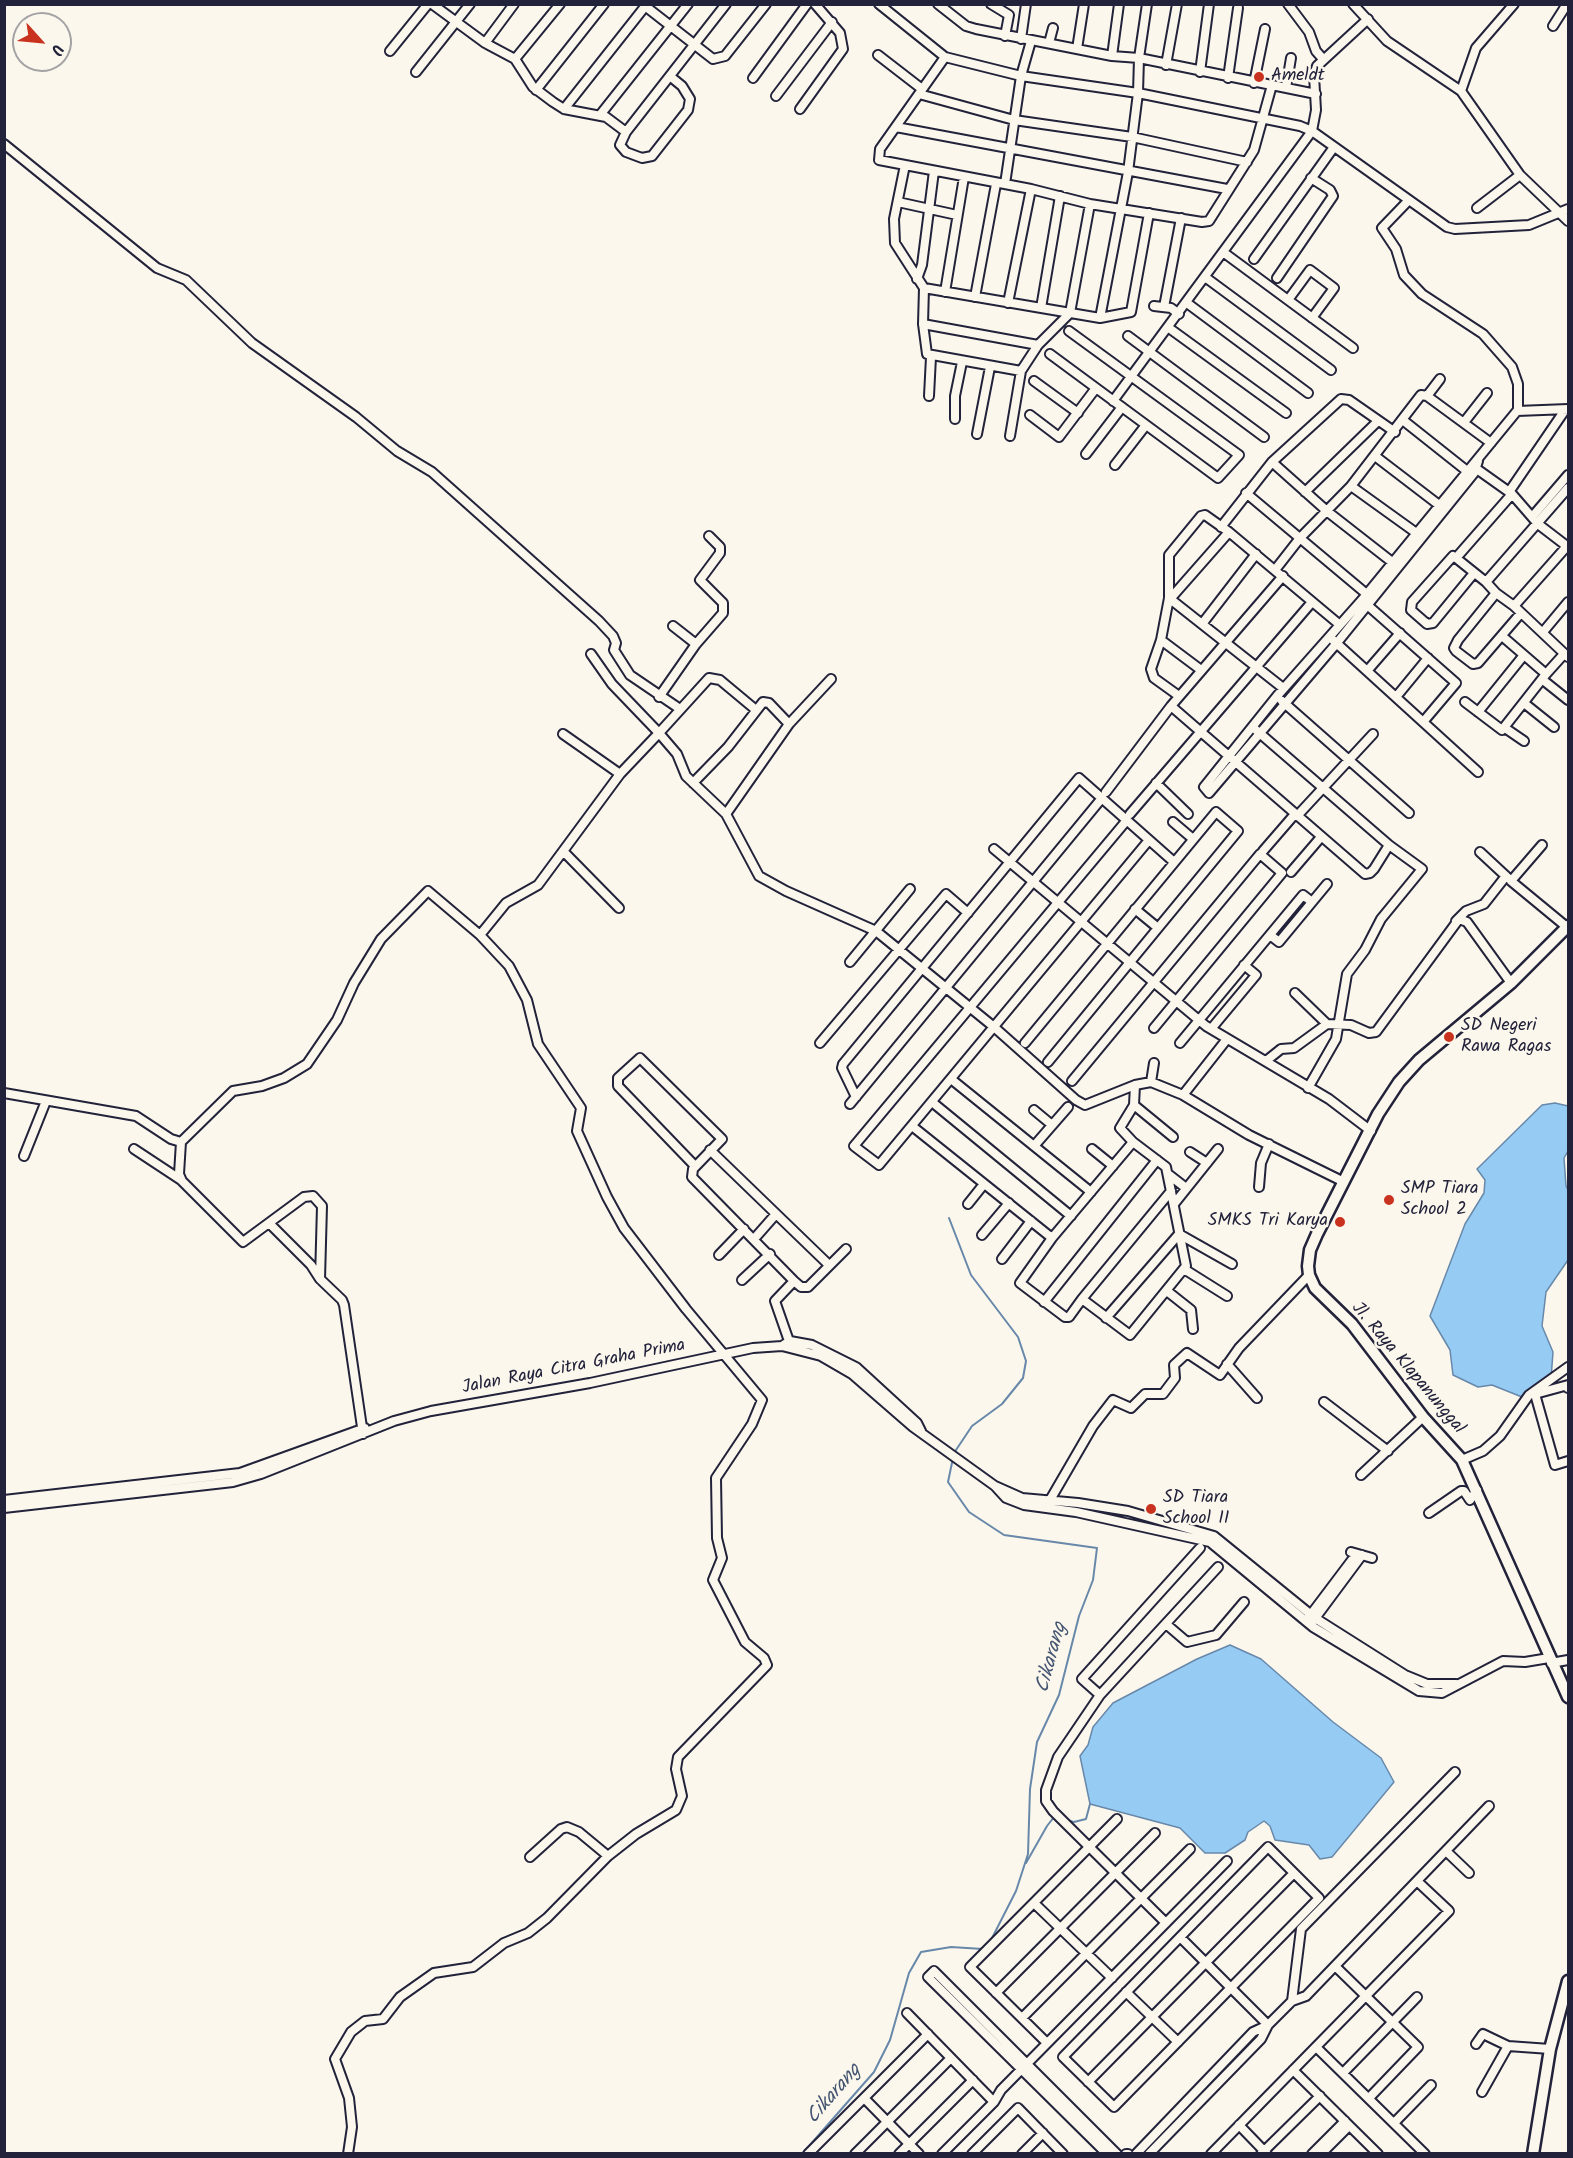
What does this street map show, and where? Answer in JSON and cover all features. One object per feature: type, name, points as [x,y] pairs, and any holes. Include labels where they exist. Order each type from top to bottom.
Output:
[{"type":"street","points":[[390,51],[428,4]]},
{"type":"street","points":[[432,4],[484,43],[514,58],[536,90],[564,109],[600,115],[626,132]]},
{"type":"street","points":[[416,72],[470,4]]},
{"type":"street","points":[[484,43],[514,4]]},
{"type":"street","points":[[514,58],[560,4]]},
{"type":"street","points":[[536,90],[604,4]]},
{"type":"street","points":[[600,115],[688,4]]},
{"type":"street","points":[[671,77],[682,86],[690,105],[652,156],[642,158],[621,148],[621,141],[626,132],[726,4]]},
{"type":"street","points":[[564,109],[646,5],[713,59],[725,56],[766,4]]},
{"type":"street","points":[[753,78],[807,4]]},
{"type":"street","points":[[938,4],[966,27],[1112,56],[1139,58],[1228,78],[1316,94]]},
{"type":"street","points":[[991,4],[1008,15],[1005,36]]},
{"type":"street","points":[[1019,4],[1024,15]]},
{"type":"street","points":[[1022,39],[1026,4]]},
{"type":"street","points":[[1077,49],[1084,4]]},
{"type":"street","points":[[1112,56],[1119,4]]},
{"type":"street","points":[[1100,318],[1119,207],[1128,172],[1138,93],[1139,58],[1147,4]]},
{"type":"street","points":[[1166,64],[1177,4]]},
{"type":"street","points":[[1200,72],[1209,4]]},
{"type":"street","points":[[1288,4],[1309,32],[1323,59]]},
{"type":"street","points":[[1353,4],[1387,41],[1461,92],[1520,175],[1565,212],[1569,221]]},
{"type":"street","points":[[1461,92],[1476,48],[1514,4]]},
{"type":"street","points":[[1553,26],[1567,4]]},
{"type":"street","points":[[800,110],[842,53],[842,37],[832,22],[815,5]]},
{"type":"street","points":[[883,6],[945,57],[1021,76],[1138,93],[1311,131],[1440,224],[1455,229],[1529,225],[1565,212]]},
{"type":"street","points":[[1228,78],[1238,8]]},
{"type":"street","points":[[1113,401],[1169,328],[1311,131],[1316,110],[1315,71],[1323,59],[1368,19]]},
{"type":"street","points":[[776,96],[832,22]]},
{"type":"street","points":[[1049,43],[1053,28]]},
{"type":"street","points":[[1254,83],[1265,29]]},
{"type":"street","points":[[975,297],[1011,150],[1021,76],[1030,41]]},
{"type":"street","points":[[878,55],[921,91],[1014,120],[1132,137],[1247,162]]},
{"type":"street","points":[[945,57],[896,127],[878,156],[879,160],[1031,189],[1090,204],[1208,221],[1257,143],[1272,85]]},
{"type":"street","points":[[1286,88],[1291,58]]},
{"type":"street","points":[[896,127],[1227,189]]},
{"type":"street","points":[[4,144],[157,268],[186,280],[252,343],[356,417],[397,451],[432,472],[599,621],[613,636],[616,643],[614,650],[626,670],[637,682],[680,709]]},
{"type":"street","points":[[1254,259],[1334,147]]},
{"type":"street","points":[[905,165],[894,219],[895,244],[924,288],[923,324],[926,352],[931,357],[1021,371]]},
{"type":"street","points":[[917,279],[922,265],[934,171]]},
{"type":"street","points":[[1477,208],[1520,175]]},
{"type":"street","points":[[945,292],[964,177]]},
{"type":"street","points":[[1277,278],[1333,196],[1330,190],[1311,178]]},
{"type":"street","points":[[1008,303],[1031,189]]},
{"type":"street","points":[[1041,308],[1060,196]]},
{"type":"street","points":[[1408,201],[1382,230],[1396,249],[1404,274],[1422,294],[1483,334],[1512,367],[1518,384],[1518,410],[1367,599],[1283,688],[1204,787],[1209,793],[1336,644],[1367,599],[1392,562],[1415,532],[1473,466]]},
{"type":"street","points":[[898,202],[957,215]]},
{"type":"street","points":[[1010,436],[1021,371],[1038,345],[1071,313],[1090,204]]},
{"type":"street","points":[[924,288],[1100,318],[1112,318],[1132,310],[1149,213]]},
{"type":"street","points":[[1164,307],[1180,218]]},
{"type":"street","points":[[1223,252],[1353,348]]},
{"type":"street","points":[[1288,300],[1310,270],[1334,288],[1312,318]]},
{"type":"street","points":[[1205,278],[1331,370]]},
{"type":"street","points":[[1187,303],[1308,393]]},
{"type":"street","points":[[1154,306],[1164,307],[1179,314]]},
{"type":"street","points":[[923,324],[1038,345]]},
{"type":"street","points":[[1169,328],[1286,413]]},
{"type":"street","points":[[1050,354],[1218,478],[1239,455],[1069,331]]},
{"type":"street","points":[[1128,336],[1264,437]]},
{"type":"street","points":[[929,396],[931,357]]},
{"type":"street","points":[[955,418],[955,396],[962,362]]},
{"type":"street","points":[[977,434],[990,367]]},
{"type":"street","points":[[1427,396],[1440,379]]},
{"type":"street","points":[[1034,381],[1078,413]]},
{"type":"street","points":[[1030,415],[1059,437],[1096,388]]},
{"type":"street","points":[[1465,421],[1487,393]]},
{"type":"street","points":[[1275,570],[1300,538],[1351,486],[1404,421],[1418,398],[1423,395],[1465,421],[1491,443]]},
{"type":"street","points":[[1221,527],[1272,462],[1341,399],[1349,400],[1395,432]]},
{"type":"street","points":[[1086,454],[1122,407]]},
{"type":"street","points":[[1518,410],[1567,409]]},
{"type":"street","points":[[1456,558],[1510,493],[1567,409]]},
{"type":"street","points":[[1305,492],[1378,421]]},
{"type":"street","points":[[1404,421],[1510,493],[1538,524],[1568,546],[1514,606]]},
{"type":"street","points":[[1115,465],[1146,425]]},
{"type":"street","points":[[1375,456],[1438,505]]},
{"type":"street","points":[[1272,462],[1328,512],[1392,562]]},
{"type":"street","points":[[1532,517],[1569,475]]},
{"type":"street","points":[[1351,486],[1415,532]]},
{"type":"street","points":[[1486,582],[1569,488]]},
{"type":"street","points":[[1246,493],[1300,538],[1456,683],[1423,722]]},
{"type":"street","points":[[1179,696],[1151,673],[1161,640],[1169,598],[1168,565],[1173,549],[1201,516],[1205,515],[1229,532],[1340,625]]},
{"type":"street","points":[[1169,598],[1229,532]]},
{"type":"street","points":[[659,697],[696,644],[724,610],[723,603],[700,580],[720,553],[720,547],[709,536]]},
{"type":"street","points":[[1202,624],[1256,554]]},
{"type":"street","points":[[1465,702],[1500,730],[1505,728],[1544,677],[1566,656],[1514,606],[1456,558],[1451,556],[1412,602],[1412,611],[1428,624],[1433,623],[1474,573]]},
{"type":"street","points":[[850,1104],[1104,795],[1179,696],[1283,576]]},
{"type":"street","points":[[1496,593],[1454,648],[1477,664],[1521,613]]},
{"type":"street","points":[[1169,598],[1283,688]]},
{"type":"street","points":[[1149,840],[879,1165],[854,1146],[1156,783],[1312,602]]},
{"type":"street","points":[[1543,632],[1569,602]]},
{"type":"street","points":[[673,626],[696,644]]},
{"type":"street","points":[[1367,671],[1400,633]]},
{"type":"street","points":[[1502,636],[1569,700]]},
{"type":"street","points":[[1329,637],[1478,772]]},
{"type":"street","points":[[1161,640],[1201,670]]},
{"type":"street","points":[[591,654],[612,684],[677,754],[685,774],[726,814],[759,876],[786,891],[876,931],[900,948],[1081,1103],[1085,1105],[1135,1085],[1151,1082],[1183,1095],[1269,1144],[1344,1182]]},
{"type":"street","points":[[1478,712],[1524,655]]},
{"type":"street","points":[[1396,697],[1428,658]]},
{"type":"street","points":[[480,935],[508,901],[534,889],[564,852],[620,774],[702,683],[712,678],[720,680],[756,710]]},
{"type":"street","points":[[726,814],[789,724],[831,680]]},
{"type":"street","points":[[1277,696],[1409,813]]},
{"type":"street","points":[[693,783],[728,747],[756,710],[767,701],[789,724]]},
{"type":"street","points":[[1524,703],[1554,727]]},
{"type":"street","points":[[1171,706],[1365,874],[1374,869],[1389,845]]},
{"type":"street","points":[[1253,728],[1389,845],[1422,869],[1381,920],[1365,950],[1347,974],[1336,1039],[1308,1088]]},
{"type":"street","points":[[1505,728],[1524,741]]},
{"type":"street","points":[[563,734],[620,774]]},
{"type":"street","points":[[1263,851],[1373,734]]},
{"type":"street","points":[[856,1096],[842,1065],[1079,778],[1104,795],[1129,817],[1149,840],[1174,862]]},
{"type":"street","points":[[1156,783],[1188,814]]},
{"type":"street","points":[[1025,1043],[1216,812],[1238,831],[1131,964],[1048,1062]]},
{"type":"street","points":[[1173,822],[1194,839]]},
{"type":"street","points":[[1291,872],[1321,837]]},
{"type":"street","points":[[1266,1061],[1281,1049],[1294,1048],[1327,1024],[1351,1025],[1373,1034],[1380,1029],[1456,921],[1466,911],[1484,904],[1542,845]]},
{"type":"street","points":[[994,849],[1211,1029],[1329,1099],[1371,1131]]},
{"type":"street","points":[[564,852],[619,908]]},
{"type":"street","points":[[1050,1500],[1093,1426],[1113,1400],[1131,1408],[1146,1394],[1163,1394],[1175,1378],[1174,1365],[1187,1353],[1218,1375],[1281,1301],[1308,1275],[1310,1250],[1387,1099],[1410,1069],[1510,983],[1568,927],[1480,852]]},
{"type":"street","points":[[1072,1081],[1152,981],[1260,854],[1282,873],[1154,1029]]},
{"type":"street","points":[[1180,1043],[1303,895],[1312,902],[1327,884]]},
{"type":"street","points":[[850,962],[910,890]]},
{"type":"street","points":[[182,1181],[178,1174],[181,1142],[233,1091],[262,1086],[284,1078],[307,1064],[337,1020],[354,983],[381,939],[425,892],[430,892],[480,935],[509,966],[527,1000],[538,1044],[581,1108],[577,1131],[618,1218],[723,1354],[762,1400],[752,1424],[716,1478],[717,1538],[722,1558],[713,1580],[745,1642],[764,1658],[767,1665],[678,1757],[676,1769],[682,1796],[676,1810],[636,1834],[608,1856],[547,1918],[528,1932],[504,1943],[472,1967],[434,1973],[400,1997],[383,2019],[365,2021],[357,2026],[335,2059],[349,2098],[352,2127],[348,2154]]},
{"type":"street","points":[[820,1043],[946,894],[968,913]]},
{"type":"street","points":[[1135,909],[1158,928]]},
{"type":"street","points":[[1456,921],[1467,922],[1510,983]]},
{"type":"street","points":[[1211,1029],[1256,975],[1244,965]]},
{"type":"street","points":[[1295,993],[1327,1024]]},
{"type":"street","points":[[1183,1095],[1227,1039]]},
{"type":"street","points":[[695,1166],[618,1086],[618,1078],[640,1058],[722,1139],[695,1166],[692,1177],[794,1281],[801,1287],[808,1287],[846,1249]]},
{"type":"street","points":[[1151,1082],[1154,1063]]},
{"type":"street","points":[[951,1079],[1091,1192]]},
{"type":"street","points":[[1082,1299],[1130,1335],[1186,1266],[1166,1167],[1133,1142],[1119,1126],[1134,1105],[1135,1085]]},
{"type":"street","points":[[4,1093],[136,1116],[171,1139],[181,1142]]},
{"type":"street","points":[[24,1156],[46,1101]]},
{"type":"street","points":[[932,1102],[1071,1216]]},
{"type":"street","points":[[1134,1105],[1173,1137]]},
{"type":"street","points":[[1034,1146],[1068,1107]]},
{"type":"street","points":[[1034,1110],[1052,1125]]},
{"type":"street","points":[[912,1126],[1052,1238]]},
{"type":"street","points":[[1133,1142],[1052,1238],[1020,1283],[1067,1317],[1171,1191]]},
{"type":"street","points":[[1259,1187],[1260,1163],[1269,1144]]},
{"type":"street","points":[[134,1149],[182,1181],[243,1242],[304,1197],[313,1196],[319,1200],[323,1212],[320,1279]]},
{"type":"street","points":[[1092,1149],[1113,1166]]},
{"type":"street","points":[[1174,1204],[1218,1149]]},
{"type":"street","points":[[710,1150],[829,1265]]},
{"type":"street","points":[[1190,1152],[1207,1164]]},
{"type":"street","points":[[1044,1302],[1157,1160]]},
{"type":"street","points":[[1168,1174],[1186,1188]]},
{"type":"street","points":[[968,1204],[984,1184]]},
{"type":"street","points":[[982,1235],[1009,1203]]},
{"type":"street","points":[[754,1239],[776,1214]]},
{"type":"street","points":[[1002,1259],[1031,1221]]},
{"type":"street","points":[[269,1223],[342,1300],[362,1431]]},
{"type":"street","points":[[719,1255],[744,1229]]},
{"type":"street","points":[[1179,1234],[1232,1264]]},
{"type":"street","points":[[1106,1318],[1179,1234]]},
{"type":"street","points":[[742,1280],[770,1254]]},
{"type":"street","points":[[1184,1269],[1227,1296]]},
{"type":"street","name":"Jl. Raya Klapanunggal","points":[[1308,1275],[1325,1299],[1352,1324],[1374,1350],[1423,1417],[1462,1460],[1550,1660],[1569,1697]]},
{"type":"street","points":[[787,1345],[775,1301],[794,1281]]},
{"type":"street","points":[[1167,1291],[1191,1310],[1193,1329]]},
{"type":"street","name":"Jalan Raya Citra Graha Prima","points":[[4,1508],[233,1482],[362,1431],[431,1411],[590,1383],[723,1354],[787,1345],[821,1356],[852,1374],[913,1427],[994,1486]]},
{"type":"street","points":[[1227,1364],[1257,1398]]},
{"type":"street","points":[[1462,1460],[1484,1451],[1500,1437],[1529,1395],[1569,1367]]},
{"type":"street","points":[[1569,1388],[1568,1385],[1535,1394],[1556,1465],[1569,1461]]},
{"type":"street","points":[[1324,1402],[1388,1451]]},
{"type":"street","points":[[1361,1475],[1423,1417]]},
{"type":"street","name":"Jalan Raya Citra Graha Prima","points":[[4,1500],[260,1471]]},
{"type":"street","points":[[994,1486],[1022,1498],[1128,1511],[1214,1536],[1311,1619]]},
{"type":"street","points":[[994,1486],[1006,1498],[1024,1505],[1076,1512],[1210,1542],[1311,1619],[1417,1681],[1436,1685],[1456,1684],[1503,1660],[1525,1662],[1569,1660]]},
{"type":"street","points":[[1429,1513],[1461,1491],[1464,1491],[1470,1500],[1477,1490]]},
{"type":"street","points":[[1163,1530],[1165,1521]]},
{"type":"street","points":[[1100,1695],[1082,1679],[1200,1548]]},
{"type":"street","points":[[1311,1619],[1356,1553],[1372,1558]]},
{"type":"street","points":[[1166,1923],[1053,1811],[1046,1801],[1046,1790],[1058,1757],[1100,1695],[1218,1568]]},
{"type":"street","points":[[1166,1624],[1187,1642],[1216,1635],[1244,1602]]},
{"type":"street","points":[[1292,2001],[1301,1929],[1455,1772]]},
{"type":"street","points":[[1149,2154],[1261,2039],[1268,2025],[1292,2001],[1305,1996],[1490,1806]]},
{"type":"street","points":[[1047,2043],[970,1967],[1117,1820]]},
{"type":"street","points":[[530,1857],[561,1829],[567,1827],[579,1832],[608,1856]]},
{"type":"street","points":[[996,1993],[1155,1833]]},
{"type":"street","points":[[1268,1847],[1319,1898],[1114,2107],[1063,2056],[1180,1937],[1268,1847]]},
{"type":"street","points":[[1022,2018],[1190,1849]]},
{"type":"street","points":[[1446,1851],[1469,1872]]},
{"type":"street","points":[[942,2154],[994,2102],[1001,2090],[1024,2066],[1227,1861]]},
{"type":"street","points":[[1088,2082],[1294,1873]]},
{"type":"street","points":[[1211,2154],[1449,1911],[1417,1881]]},
{"type":"street","points":[[1034,1903],[1112,1978]]},
{"type":"street","points":[[1180,1937],[1268,2025]]},
{"type":"street","points":[[1335,1966],[1418,2048],[1369,2098]]},
{"type":"street","points":[[931,1974],[1117,2154]]},
{"type":"street","points":[[1533,2154],[1550,2049],[1569,1981]]},
{"type":"street","points":[[1126,1992],[1178,2042]]},
{"type":"street","points":[[1343,2073],[1417,1997]]},
{"type":"street","points":[[907,2013],[994,2102]]},
{"type":"street","points":[[1136,2154],[1253,2032],[1268,2025]]},
{"type":"street","points":[[808,2154],[928,2034]]},
{"type":"street","points":[[1476,2044],[1483,2034],[1508,2046],[1550,2049]]},
{"type":"street","points":[[1482,2092],[1508,2046]]},
{"type":"street","points":[[1316,2047],[1425,2154]]},
{"type":"street","points":[[855,2154],[951,2058]]},
{"type":"street","points":[[1024,2066],[1107,2154]]},
{"type":"street","points":[[1293,2070],[1373,2152]]},
{"type":"street","points":[[899,2154],[973,2080]]},
{"type":"street","points":[[1394,2123],[1431,2085]]},
{"type":"street","points":[[1194,2093],[1201,2100]]},
{"type":"street","points":[[1239,2126],[1264,2152],[1320,2096]]},
{"type":"street","points":[[864,2098],[919,2154]]},
{"type":"street","points":[[972,2154],[1018,2108],[1063,2154]]},
{"type":"street","points":[[1312,2154],[1347,2123]]},
{"type":"street","points":[[1321,2154],[1347,2123]]},
{"type":"street","points":[[1022,2154],[1042,2133]]},
{"type":"water","points":[[1555,1103],[1568,1106],[1568,1151],[1564,1158],[1568,1190],[1568,1260],[1546,1292],[1542,1326],[1553,1352],[1551,1379],[1535,1385],[1522,1397],[1492,1385],[1478,1387],[1453,1375],[1450,1350],[1430,1316],[1465,1224],[1484,1193],[1485,1180],[1477,1169],[1542,1105]]},
{"type":"water","points":[[1230,1645],[1261,1659],[1333,1722],[1381,1758],[1394,1782],[1332,1857],[1320,1859],[1309,1845],[1275,1840],[1270,1826],[1264,1821],[1248,1832],[1245,1840],[1225,1853],[1205,1853],[1180,1828],[1090,1804],[1080,1756],[1088,1745],[1093,1727],[1113,1703],[1197,1659]]},
{"type":"waterway","name":"Cikarang","points":[[949,1218],[971,1275],[1018,1337],[1026,1361],[1023,1378],[1002,1404],[972,1426],[954,1453]]},
{"type":"waterway","name":"Cikarang","points":[[953,1458],[948,1482],[969,1512],[1004,1535],[1097,1548],[1093,1580],[1079,1616],[1059,1695],[1037,1742],[1030,1789],[1028,1854],[1016,1891],[989,1944]]},
{"type":"waterway","points":[[1066,1820],[1074,1822],[1086,1819],[1090,1804]]},
{"type":"waterway","points":[[1026,1863],[1047,1826],[1054,1817],[1057,1818]]},
{"type":"waterway","name":"Cikarang","points":[[802,2154],[874,2072],[890,2040],[909,1973],[921,1952],[951,1947],[983,1949]]},
{"type":"place","name":"Ameldt","points":[[1259,77]]},
{"type":"place","name":"SD Negeri Rawa Ragas","points":[[1449,1037]]},
{"type":"place","name":"SMP Tiara School 2","points":[[1389,1200]]},
{"type":"place","name":"SMKS Tri Karya","points":[[1340,1222]]},
{"type":"place","name":"SD Tiara School II","points":[[1151,1509]]}]
